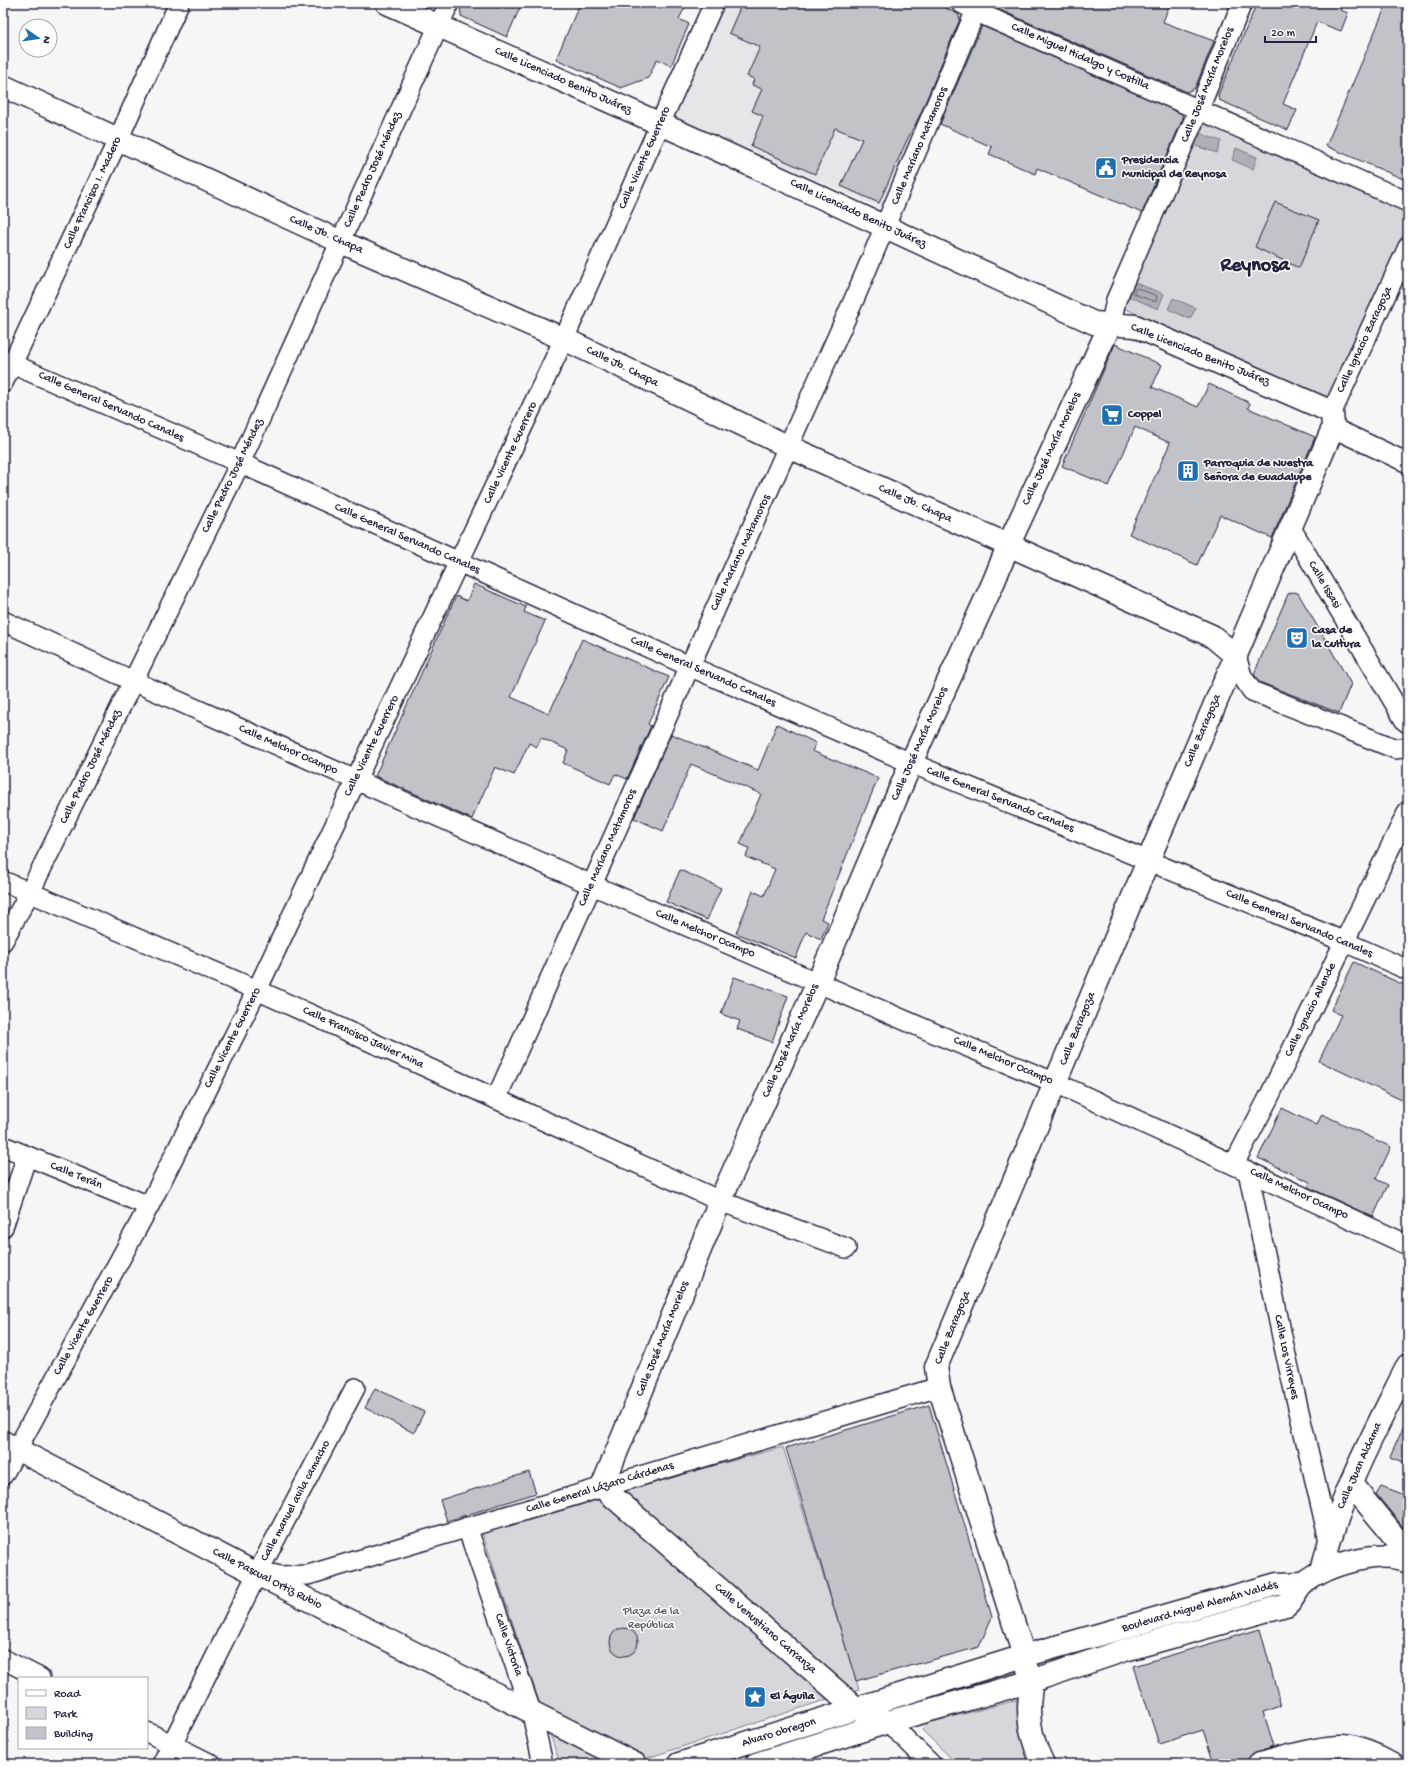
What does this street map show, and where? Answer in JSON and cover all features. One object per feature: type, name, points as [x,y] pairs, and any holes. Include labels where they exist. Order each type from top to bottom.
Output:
[{"type":"main road","name":"Calle Licenciado Benito Juárez","points":[[387,3],[660,124],[1094,323],[1111,323],[1135,326],[1332,420]]},
{"type":"main road","name":"Calle Jb. Chapa","points":[[3,86],[341,242],[564,339],[789,447],[1212,636],[1236,656]]},
{"type":"main road","name":"Calle José María Morelos","points":[[602,1487],[720,1201],[818,982],[911,763],[994,581],[1008,546],[1111,323]]},
{"type":"main road","name":"Calle Zaragoza","points":[[1024,1656],[939,1387],[936,1367],[1148,860],[1291,528],[1332,420]]},
{"type":"main road","name":"Calle Juan Aldama","points":[[1322,1571],[1329,1541],[1351,1484],[1408,1365]]},
{"type":"main road","name":"Calle Pascual Ortiz Rubio","points":[[10,1446],[532,1714],[635,1764]]},
{"type":"main road","points":[[1351,1484],[1408,1553]]},
{"type":"main road","name":"Calle Venustiano Carranza","points":[[602,1487],[856,1708],[888,1722]]},
{"type":"main road","points":[[1304,1583],[1322,1571],[1340,1563],[1390,1557],[1408,1561]]},
{"type":"main road","name":"Boulevard Miguel Alemán Valdés","points":[[856,1708],[1024,1656],[1277,1584],[1304,1583]]},
{"type":"main road","name":"Boulevard Miguel Alemán Valdés","points":[[888,1722],[1032,1681],[1125,1650],[1286,1605],[1291,1601],[1304,1583]]},
{"type":"main road","points":[[1024,1656],[1032,1681],[1029,1710],[1033,1744],[1043,1764]]},
{"type":"main road","name":"Alvaro obregon","points":[[679,1764],[856,1708]]},
{"type":"main road","name":"Alvaro obregon","points":[[756,1764],[888,1722]]},
{"type":"main road","points":[[1260,1764],[1304,1753],[1341,1747],[1382,1759],[1392,1764]]},
{"type":"street","name":"Calle Francisco I. Madero","points":[[3,383],[8,361],[118,140],[180,3]]},
{"type":"street","name":"Calle Pedro José Méndez","points":[[3,941],[30,892],[132,681],[240,464],[449,3]]},
{"type":"street","name":"Calle Vicente Guerrero","points":[[3,1475],[10,1446],[149,1206],[257,990],[564,339],[714,3]]},
{"type":"street","name":"Calle José María Morelos","points":[[1111,323],[1116,300],[1199,109],[1242,3]]},
{"type":"street","name":"Calle Miguel Hidalgo y Costilla","points":[[972,6],[1408,202]]},
{"type":"street","name":"Calle Mariano Matamoros","points":[[496,1099],[689,666],[789,447],[886,227],[972,6]]},
{"type":"street","name":"Calle Ignacio Zaragoza","points":[[1332,420],[1408,247]]},
{"type":"street","name":"Calle General Servando Canales","points":[[8,361],[689,666],[911,763],[1345,942],[1408,970]]},
{"type":"street","points":[[1332,420],[1408,463]]},
{"type":"street","name":"Calle Issasi","points":[[1291,528],[1405,721],[1408,723]]},
{"type":"street","name":"Calle Melchor Ocampo","points":[[3,621],[132,681],[592,885],[1056,1083],[1408,1245]]},
{"type":"street","points":[[1236,656],[1242,676],[1252,691],[1396,749],[1408,746]]},
{"type":"street","name":"Calle Ignacio Allende","points":[[1241,1168],[1268,1099],[1408,811]]},
{"type":"street","name":"Calle Francisco Javier Mina","points":[[3,881],[257,990],[720,1201],[846,1248]]},
{"type":"street","name":"Calle Terán","points":[[3,1146],[149,1206]]},
{"type":"street","points":[[3,1227],[27,1156]]},
{"type":"street","name":"Calle Los Virreyes","points":[[1241,1168],[1329,1541]]},
{"type":"street","name":"Calle General Lázaro Cárdenas","points":[[258,1573],[281,1576],[308,1575],[939,1387]]},
{"type":"street","name":"Calle manuel avila camacho","points":[[162,1764],[258,1573],[355,1388]]},
{"type":"street","name":"Calle Victoria","points":[[467,1527],[532,1714],[543,1764]]},
{"type":"street","points":[[3,1659],[38,1677]]},
{"type":"street","name":"Calle Venustiano Carranza","points":[[888,1722],[931,1764]]},
{"type":"street","points":[[148,1732],[211,1764]]},
{"type":"shaded area","points":[[720,3],[943,3],[963,13],[965,19],[880,208],[671,116]]},
{"type":"green space","points":[[1201,120],[1408,211],[1408,223],[1331,399],[1119,306]]},
{"type":"green space","name":"Plaza de la República","points":[[783,1447],[859,1689],[629,1764],[560,1764],[481,1529]]},
{"type":"green space","points":[[1017,1700],[1019,1730],[1031,1764],[957,1764],[922,1730],[928,1723]]},
{"type":"water","points":[[1199,133],[1221,141],[1217,153],[1193,145]]},
{"type":"water","points":[[1236,148],[1257,157],[1253,169],[1232,160]]},
{"type":"water","points":[[1133,282],[1164,294],[1158,309],[1128,296]]},
{"type":"water","points":[[1173,298],[1196,308],[1190,319],[1168,309]]},
{"type":"building","points":[[460,3],[522,3],[507,37],[461,16]]},
{"type":"building","points":[[580,3],[687,3],[679,19],[689,24],[671,66],[657,59],[648,78],[621,88],[556,59]]},
{"type":"building","points":[[742,3],[935,3],[958,14],[960,19],[920,115],[907,140],[879,203],[841,186],[862,139],[835,128],[815,174],[751,146],[763,116],[752,111],[762,89],[752,85],[754,79],[747,76],[760,47],[729,33]]},
{"type":"building","points":[[992,3],[1170,3],[1163,22],[1214,41],[1195,88],[1187,92],[991,6]]},
{"type":"building","points":[[1257,3],[1334,3],[1342,6],[1340,10],[1348,13],[1341,31],[1317,22],[1283,104],[1297,110],[1288,130],[1219,100],[1218,95]]},
{"type":"building","points":[[1387,3],[1408,3],[1408,181],[1326,146]]},
{"type":"building","points":[[982,26],[1182,114],[1183,118],[1142,213],[1037,168],[1035,174],[989,154],[992,147],[940,124]]},
{"type":"building","points":[[1275,202],[1319,220],[1299,268],[1255,247]]},
{"type":"building","points":[[1115,344],[1162,365],[1152,387],[1198,407],[1209,384],[1250,403],[1248,408],[1315,437],[1272,538],[1220,515],[1197,565],[1129,534],[1170,443],[1135,427],[1109,486],[1062,466]]},
{"type":"building","points":[[474,584],[526,607],[524,612],[545,621],[511,697],[549,714],[582,639],[669,677],[648,724],[651,726],[627,779],[615,774],[610,784],[563,763],[568,750],[541,738],[537,747],[529,743],[514,775],[495,767],[472,819],[375,776],[456,596],[467,601]]},
{"type":"building","name":"Casa de la Cultura","points":[[1293,592],[1298,593],[1351,684],[1339,713],[1259,682],[1254,674],[1288,594]]},
{"type":"building","points":[[777,724],[816,743],[812,751],[878,778],[821,919],[828,922],[821,939],[806,932],[796,958],[736,933],[753,891],[764,896],[775,869],[746,857],[749,848],[740,844],[761,794],[691,764],[663,831],[634,818],[671,734],[758,770]]},
{"type":"building","points":[[680,870],[721,888],[707,920],[666,902]]},
{"type":"building","points":[[1354,962],[1408,987],[1408,1103],[1319,1061],[1341,1015],[1331,1010]]},
{"type":"building","points":[[734,977],[788,996],[772,1042],[737,1029],[740,1021],[721,1014]]},
{"type":"building","points":[[1282,1108],[1317,1125],[1322,1114],[1391,1147],[1376,1179],[1388,1185],[1373,1217],[1308,1187],[1310,1182],[1258,1158]]},
{"type":"building","points":[[375,1388],[424,1412],[414,1433],[365,1408]]},
{"type":"building","points":[[929,1405],[992,1617],[979,1647],[856,1681],[786,1448]]},
{"type":"building","points":[[1408,1417],[1408,1464],[1390,1457]]},
{"type":"building","points":[[529,1472],[536,1493],[447,1521],[440,1500]]},
{"type":"building","points":[[1381,1486],[1408,1496],[1408,1533],[1376,1494]]},
{"type":"building","points":[[624,1628],[630,1629],[634,1632],[637,1636],[637,1648],[634,1652],[630,1655],[624,1656],[618,1655],[614,1652],[611,1648],[610,1642],[611,1636],[614,1632],[618,1629]]},
{"type":"building","points":[[1260,1629],[1281,1706],[1263,1712],[1274,1747],[1251,1755],[1247,1764],[1214,1764],[1203,1730],[1159,1744],[1134,1666]]},
{"type":"place","name":"Presidencia Municipal de Reynosa","points":[[1106,168]]},
{"type":"place","name":"Coppel","points":[[1112,415]]},
{"type":"place","name":"Parroquia de Nuestra Señora de Guadalupe","points":[[1188,471]]},
{"type":"place","name":"Casa de la Cultura","points":[[1297,638]]},
{"type":"place","name":"El Águila","points":[[755,1697]]},
{"type":"district","name":"Reynosa","points":[[1255,266]]}]
